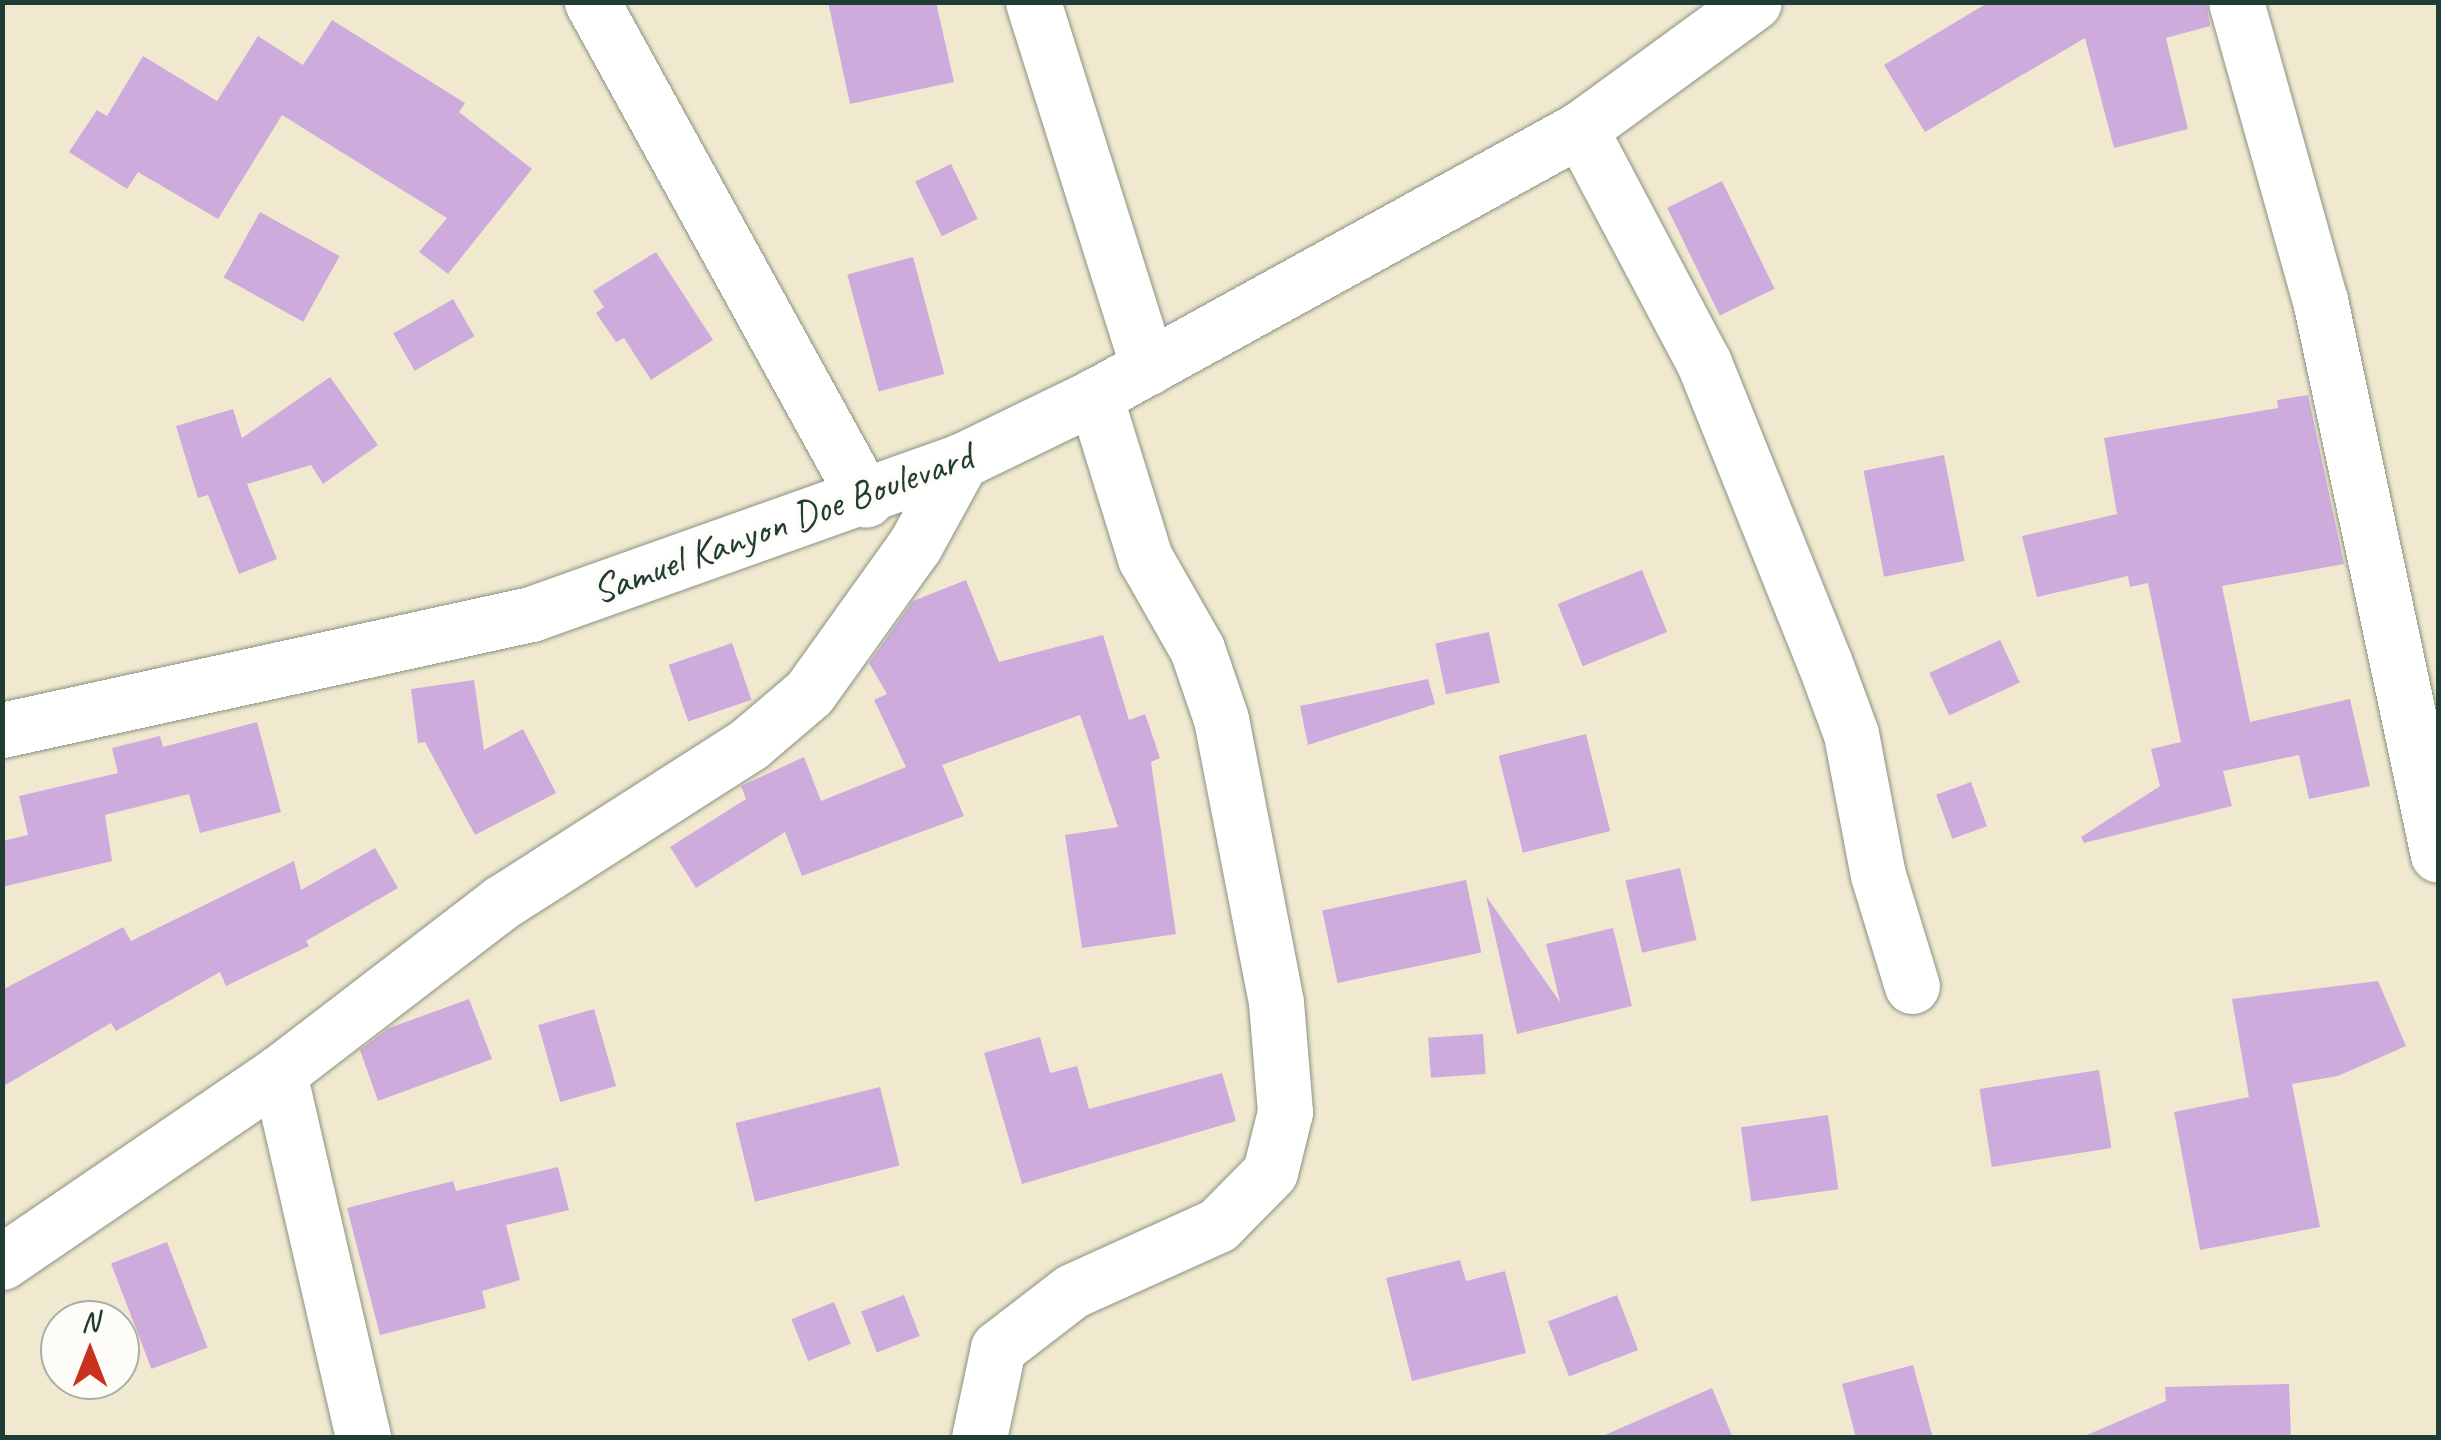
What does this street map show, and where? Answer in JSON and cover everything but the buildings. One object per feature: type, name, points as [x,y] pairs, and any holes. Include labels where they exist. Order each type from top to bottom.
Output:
[{"type":"street","points":[[592,2],[866,500]]},
{"type":"street","points":[[1033,2],[1148,367]]},
{"type":"street","name":"Samuel Kanyon Doe Boulevard","points":[[2,730],[531,614],[866,500],[961,461],[1095,396],[1580,129],[1754,2]]},
{"type":"street","points":[[2236,2],[2320,300],[2438,855]]},
{"type":"street","points":[[1580,129],[1704,363],[1852,734],[1878,875],[1912,986]]},
{"type":"street","points":[[979,1438],[998,1348],[1072,1291],[1218,1225],[1270,1172],[1285,1112],[1276,1002],[1222,718],[1197,649],[1145,558],[1095,396]]},
{"type":"street","points":[[2,1262],[279,1074],[502,902],[749,744],[809,692],[915,544],[961,461]]},
{"type":"street","points":[[279,1074],[363,1438]]}]
